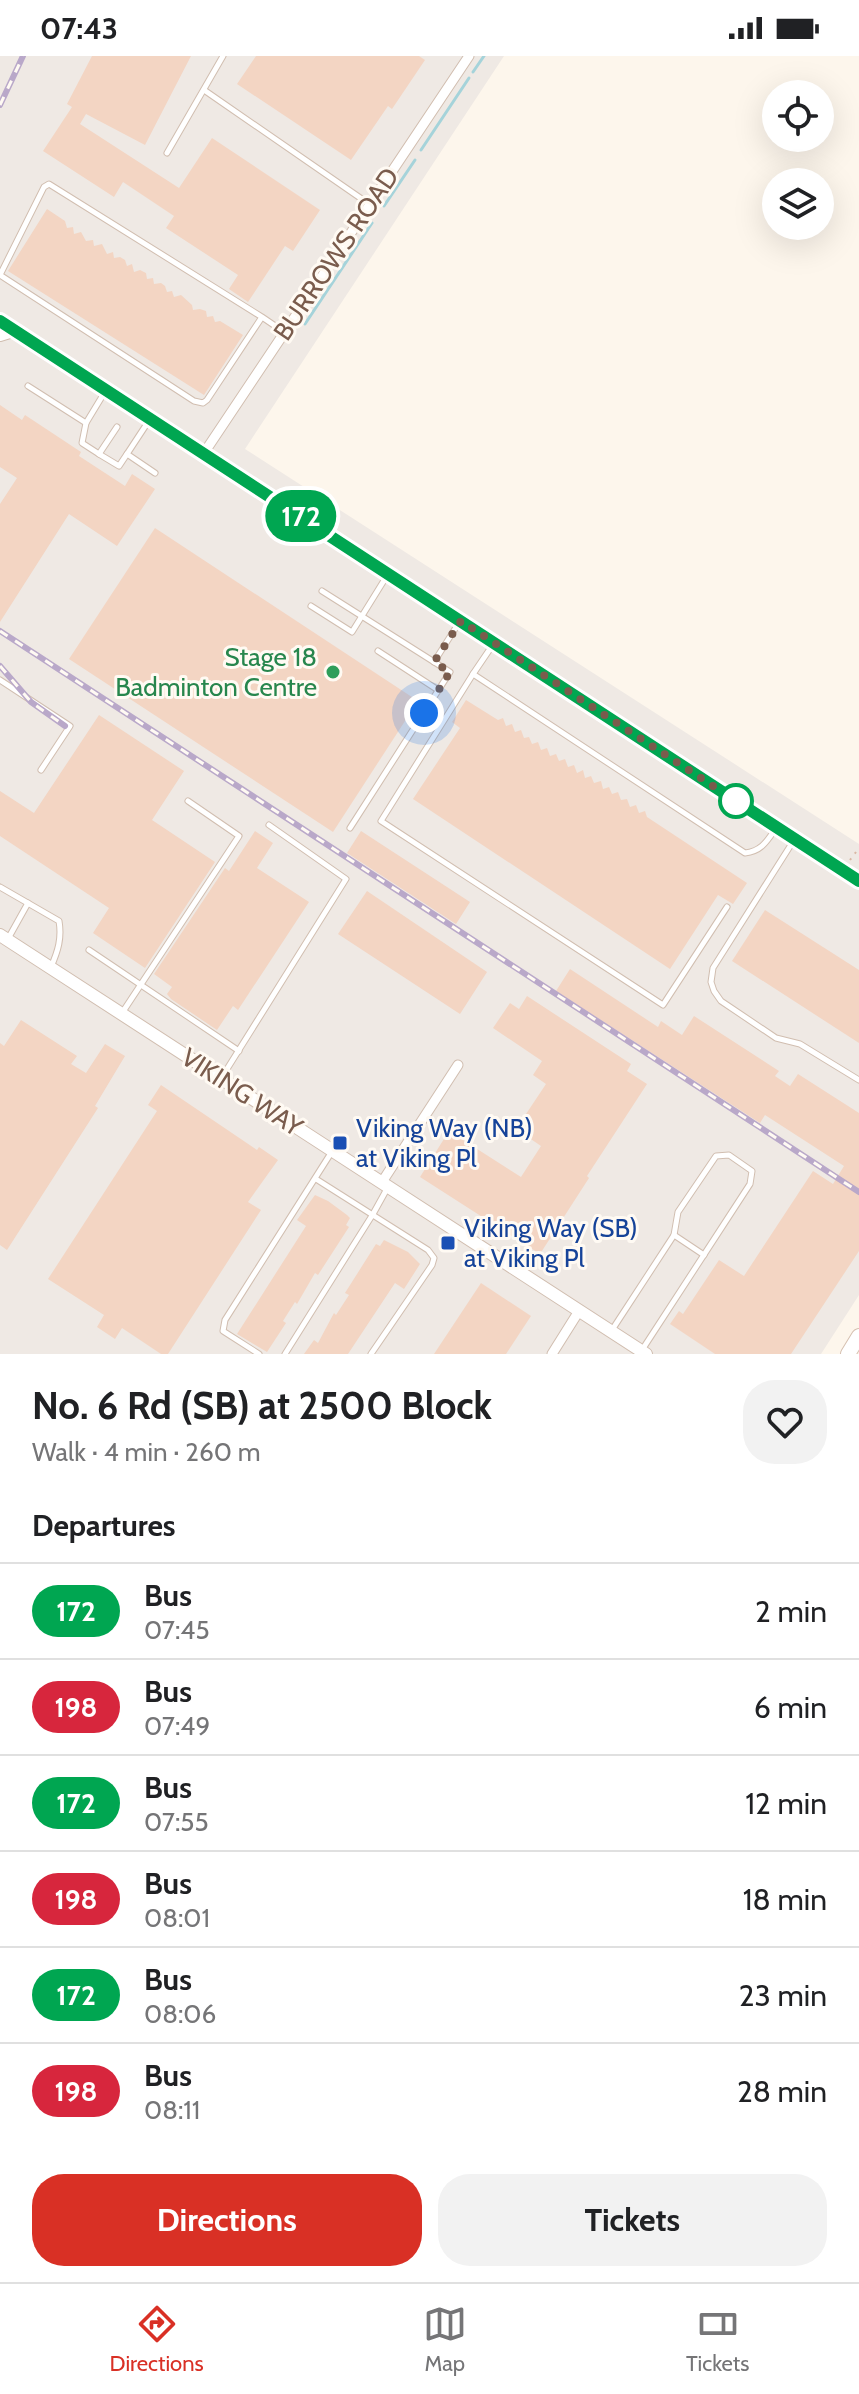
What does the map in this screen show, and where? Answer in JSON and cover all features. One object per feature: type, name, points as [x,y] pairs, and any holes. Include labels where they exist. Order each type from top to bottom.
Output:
[{"type":"main road","points":[[848,1354],[859,1336]]},
{"type":"street","name":"BURROWS ROAD","points":[[204,453],[469,56]]},
{"type":"street","points":[[0,321],[859,881]]},
{"type":"street","points":[[0,335],[16,330]]},
{"type":"street","name":"VIKING WAY","points":[[4,937],[643,1352]]},
{"type":"street","points":[[385,1184],[458,1065]]},
{"type":"street","points":[[552,1354],[579,1311]]},
{"type":"lane","points":[[167,153],[223,56]]},
{"type":"lane","points":[[204,90],[370,205]]},
{"type":"lane","points":[[262,317],[203,403],[194,401],[135,364],[0,275],[44,187],[49,184],[262,317],[284,332]]},
{"type":"lane","points":[[28,386],[86,423]]},
{"type":"lane","points":[[107,390],[86,423],[82,443],[99,454],[119,466],[151,418]]},
{"type":"lane","points":[[99,454],[117,427]]},
{"type":"lane","points":[[127,454],[155,473]]},
{"type":"lane","points":[[311,606],[352,632],[389,573]]},
{"type":"lane","points":[[322,591],[450,672],[350,828]]},
{"type":"lane","points":[[434,662],[461,621]]},
{"type":"lane","points":[[494,642],[381,821],[663,1005],[727,907]]},
{"type":"lane","points":[[378,651],[438,690]]},
{"type":"lane","points":[[473,674],[745,853],[763,847],[776,827]]},
{"type":"lane","points":[[0,680],[70,726],[41,770]]},
{"type":"lane","points":[[121,1014],[239,836],[188,801]]},
{"type":"lane","points":[[221,1078],[346,879],[269,825]]},
{"type":"lane","points":[[795,839],[713,968],[711,982],[721,1001],[776,1038],[800,1044],[859,1080]]},
{"type":"lane","points":[[0,887],[59,921],[58,951],[51,968]]},
{"type":"lane","points":[[4,937],[28,903]]},
{"type":"lane","points":[[89,950],[239,1051]]},
{"type":"lane","points":[[259,1354],[223,1331],[225,1320],[333,1150]]},
{"type":"lane","points":[[611,1331],[674,1235],[678,1212],[716,1156],[729,1155],[752,1171],[753,1177],[643,1352]]},
{"type":"lane","points":[[316,1179],[428,1250],[434,1258],[371,1354]]},
{"type":"lane","points":[[285,1354],[373,1214],[385,1184]]},
{"type":"lane","points":[[674,1235],[704,1255]]},
{"type":"path","points":[[842,870],[859,848]]},
{"type":"shaded area","points":[[0,56],[504,56],[245,449],[859,844],[859,1295],[821,1354],[0,1354]]},
{"type":"building","points":[[92,56],[191,56],[145,145],[86,114],[80,124],[179,188],[212,138],[320,210],[293,251],[285,246],[248,302],[229,289],[238,275],[166,228],[174,216],[123,182],[114,197],[43,151],[72,107],[67,104]]},
{"type":"building","points":[[256,56],[419,56],[425,60],[392,109],[388,106],[351,160],[237,84]]},
{"type":"building","points":[[47,209],[65,221],[67,228],[73,227],[74,234],[81,232],[86,241],[93,240],[94,246],[102,244],[107,254],[113,252],[114,258],[125,260],[127,266],[132,264],[134,272],[140,270],[146,273],[147,279],[153,278],[154,284],[161,283],[167,292],[172,291],[174,297],[181,295],[193,310],[206,311],[207,317],[213,316],[215,322],[220,321],[243,335],[204,395],[8,271]]},
{"type":"building","points":[[0,405],[22,420],[25,415],[125,486],[132,474],[155,489],[117,546],[69,514],[0,622],[0,504],[17,478],[0,467]]},
{"type":"building","points":[[155,528],[418,701],[333,832],[69,659]]},
{"type":"building","points":[[466,700],[498,720],[503,718],[506,726],[512,724],[515,732],[521,730],[524,738],[529,737],[532,744],[538,742],[541,750],[547,748],[550,756],[556,754],[559,761],[565,759],[568,767],[574,765],[577,773],[583,770],[585,778],[591,776],[594,783],[601,781],[603,789],[609,787],[612,794],[618,792],[621,800],[627,799],[630,807],[636,805],[639,813],[645,811],[647,817],[747,883],[733,904],[718,895],[670,969],[413,799],[460,728],[452,722]]},
{"type":"building","points":[[99,715],[184,771],[152,820],[215,862],[145,968],[93,933],[109,908],[0,836],[0,791],[34,813]]},
{"type":"building","points":[[255,831],[273,843],[257,868],[309,902],[238,1010],[233,1006],[217,1030],[171,999],[167,994],[172,987],[154,974],[225,868],[229,871]]},
{"type":"building","points":[[361,831],[470,902],[456,924],[347,853]]},
{"type":"building","points":[[367,891],[487,972],[460,1014],[338,934]]},
{"type":"building","points":[[765,910],[859,970],[859,1043],[732,961]]},
{"type":"building","points":[[570,969],[658,1027],[661,1021],[682,1035],[694,1016],[779,1071],[775,1076],[790,1086],[798,1074],[859,1113],[859,1251],[791,1354],[715,1354],[670,1324],[679,1311],[683,1314],[719,1260],[744,1276],[813,1171],[833,1184],[844,1166],[765,1115],[760,1123],[556,991]]},
{"type":"building","points":[[527,996],[631,1064],[627,1071],[647,1084],[540,1254],[420,1177],[449,1131],[521,1177],[541,1146],[516,1129],[546,1084],[533,1075],[542,1061],[493,1028],[510,1003],[519,1009]]},
{"type":"building","points":[[21,1020],[77,1056],[71,1064],[86,1073],[105,1044],[125,1056],[95,1106],[98,1108],[7,1250],[0,1245],[0,1043],[4,1046]]},
{"type":"building","points":[[161,1085],[257,1150],[259,1147],[278,1160],[248,1202],[261,1210],[168,1354],[161,1354],[122,1328],[115,1339],[97,1327],[104,1315],[48,1279],[157,1111],[148,1105]]},
{"type":"building","points":[[315,1195],[347,1215],[350,1218],[346,1225],[349,1227],[318,1275],[315,1273],[297,1304],[295,1302],[283,1321],[286,1323],[267,1352],[237,1334],[306,1226],[297,1220]]},
{"type":"building","points":[[384,1240],[408,1252],[420,1264],[404,1289],[395,1283],[348,1354],[304,1354],[314,1340],[318,1343],[334,1313],[336,1315],[349,1295],[345,1293],[376,1244],[380,1246]]},
{"type":"building","points":[[481,1283],[531,1316],[506,1354],[434,1354]]},
{"type":"waterway","points":[[473,72],[484,56]]},
{"type":"waterway","points":[[421,150],[469,78]]},
{"type":"waterway","points":[[384,206],[415,160]]},
{"type":"waterway","points":[[305,324],[372,223]]},
{"type":"railway","points":[[0,105],[23,56]]},
{"type":"railway","points":[[0,631],[859,1192]]},
{"type":"railway","points":[[0,666],[31,702],[65,726]]},
{"type":"bus line","name":"172","points":[[0,321],[859,881]]},
{"type":"place","name":"Stage 18 Badminton Centre","points":[[333,672]]},
{"type":"place","name":"Viking Way (NB) at Viking Pl","points":[[340,1143]]},
{"type":"place","name":"Viking Way (SB) at Viking Pl","points":[[448,1243]]},
{"type":"route","points":[[424,713],[450,672],[434,662],[461,621],[736,801]]}]
